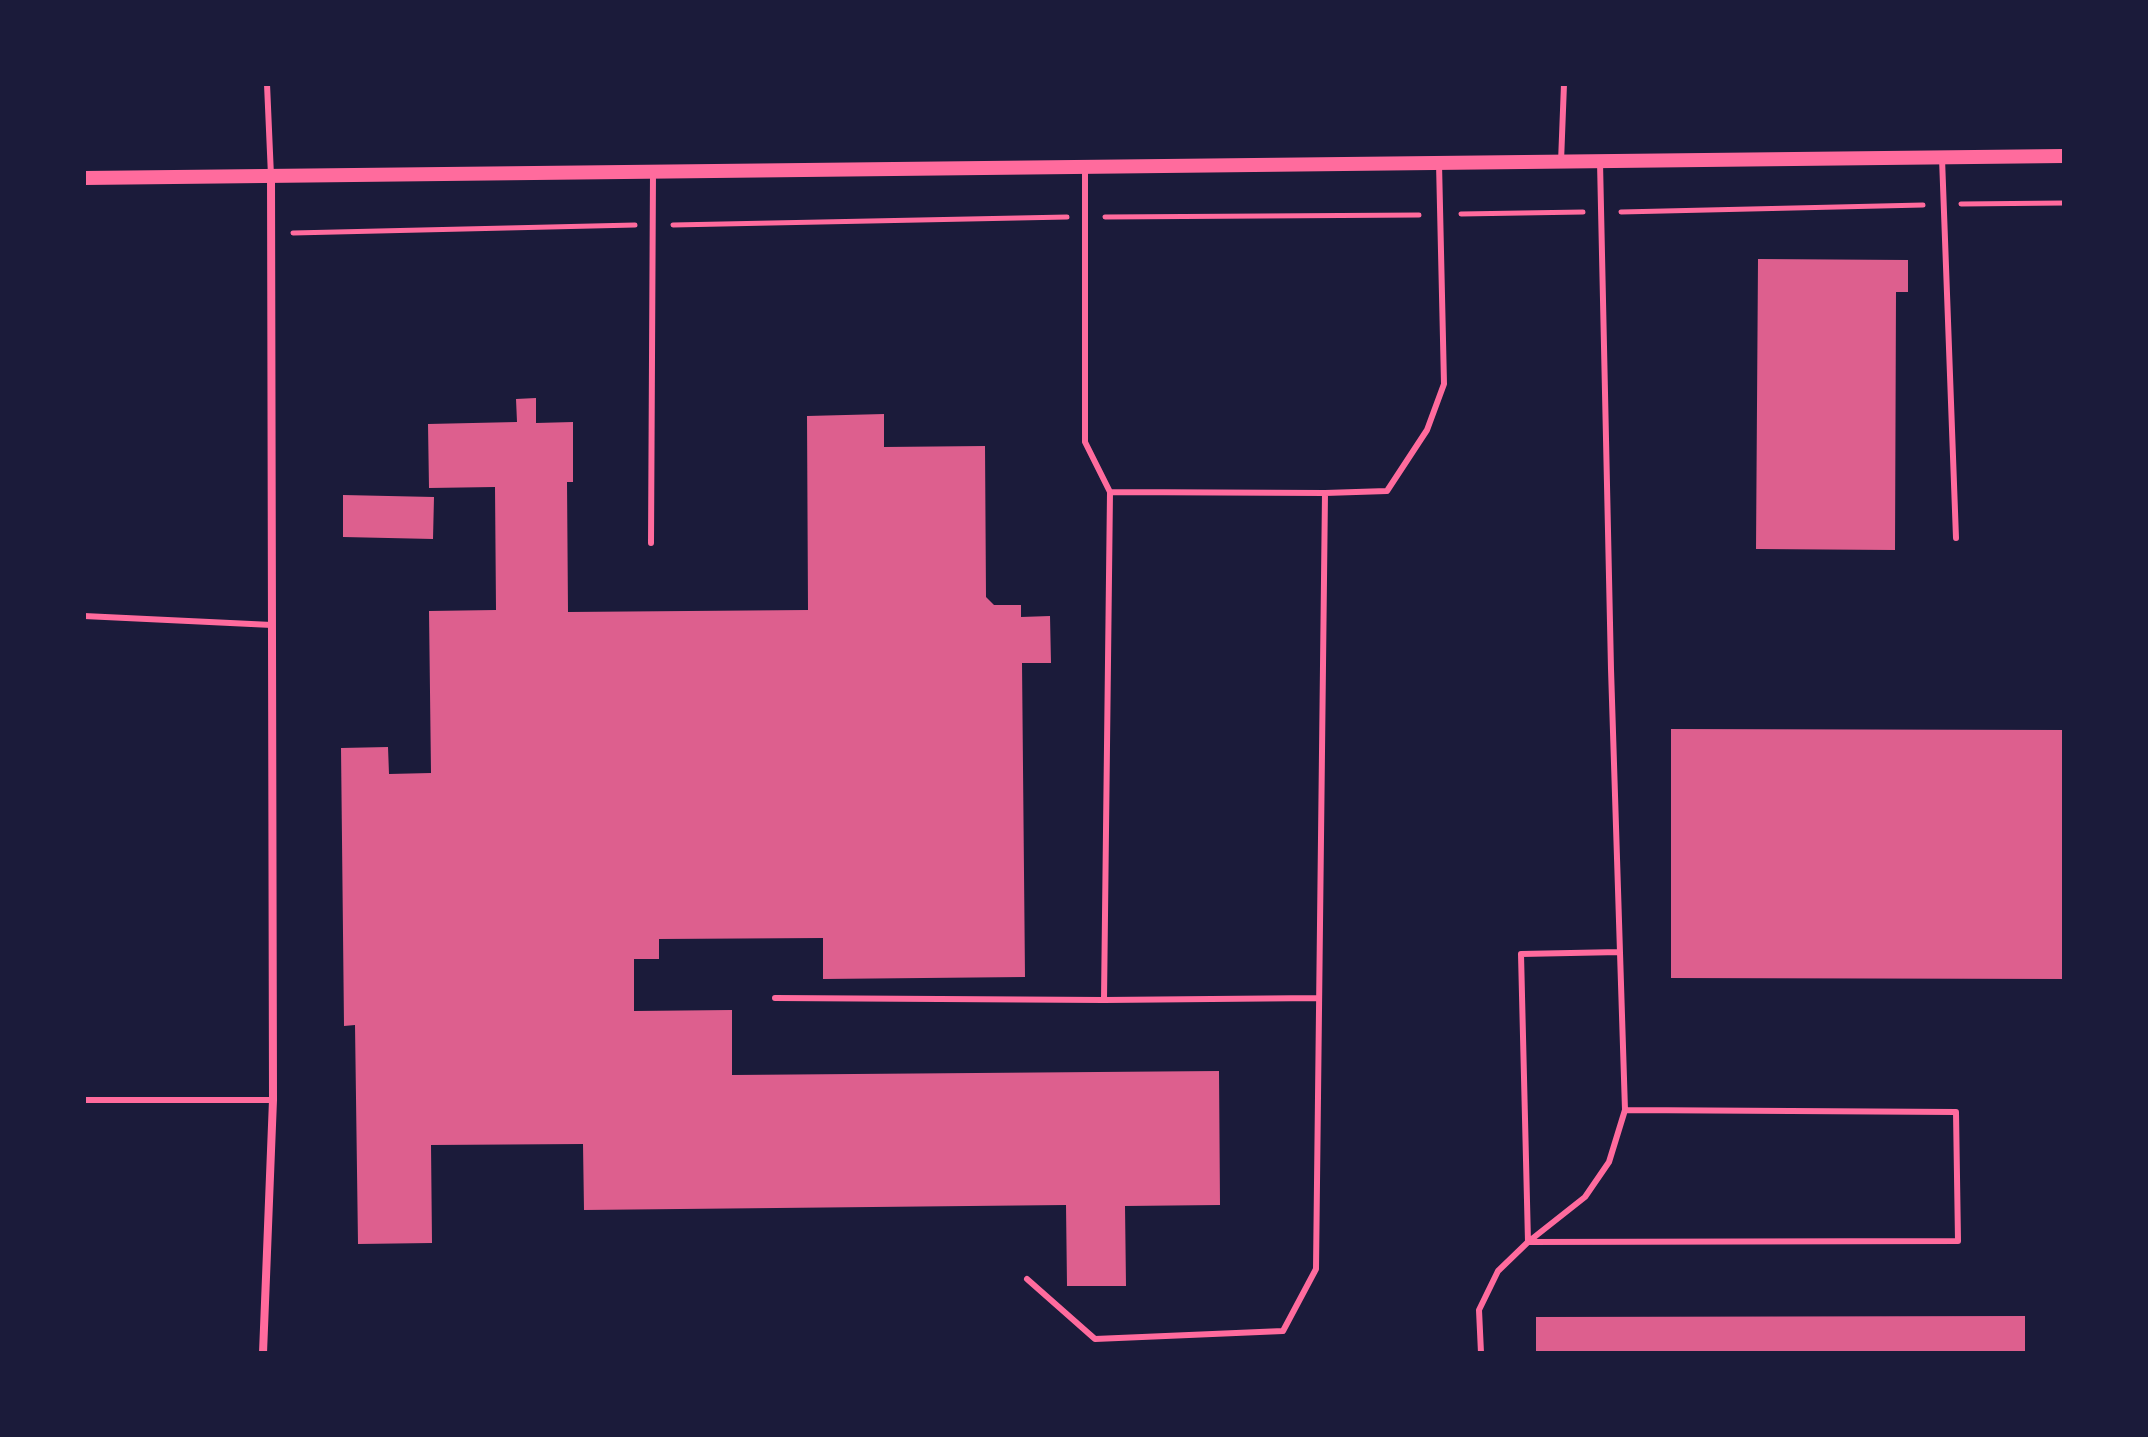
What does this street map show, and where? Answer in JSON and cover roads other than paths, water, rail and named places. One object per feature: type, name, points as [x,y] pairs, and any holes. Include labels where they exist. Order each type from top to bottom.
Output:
[{"type":"street","points":[[84,178],[2064,156]]},
{"type":"street","points":[[263,1353],[273,1100],[271,177]]},
{"type":"lane","points":[[267,84],[271,177]]},
{"type":"lane","points":[[1561,162],[1564,84]]},
{"type":"lane","points":[[1942,158],[1956,538]]},
{"type":"lane","points":[[1481,1353],[1479,1310],[1498,1271],[1528,1242],[1585,1197],[1609,1162],[1625,1110],[1600,162]]},
{"type":"lane","points":[[1110,492],[1387,491],[1427,430],[1444,384],[1439,163]]},
{"type":"lane","points":[[1085,166],[1085,442],[1110,492],[1104,1000]]},
{"type":"lane","points":[[651,543],[653,172]]},
{"type":"lane","points":[[1027,1279],[1095,1339],[1283,1331],[1316,1269],[1325,493]]},
{"type":"lane","points":[[84,616],[272,625]]},
{"type":"lane","points":[[1528,1242],[1521,954],[1620,952]]},
{"type":"lane","points":[[775,998],[1319,998]]},
{"type":"lane","points":[[84,1100],[273,1100]]},
{"type":"lane","points":[[1528,1242],[1958,1241],[1956,1112],[1625,1110]]}]
